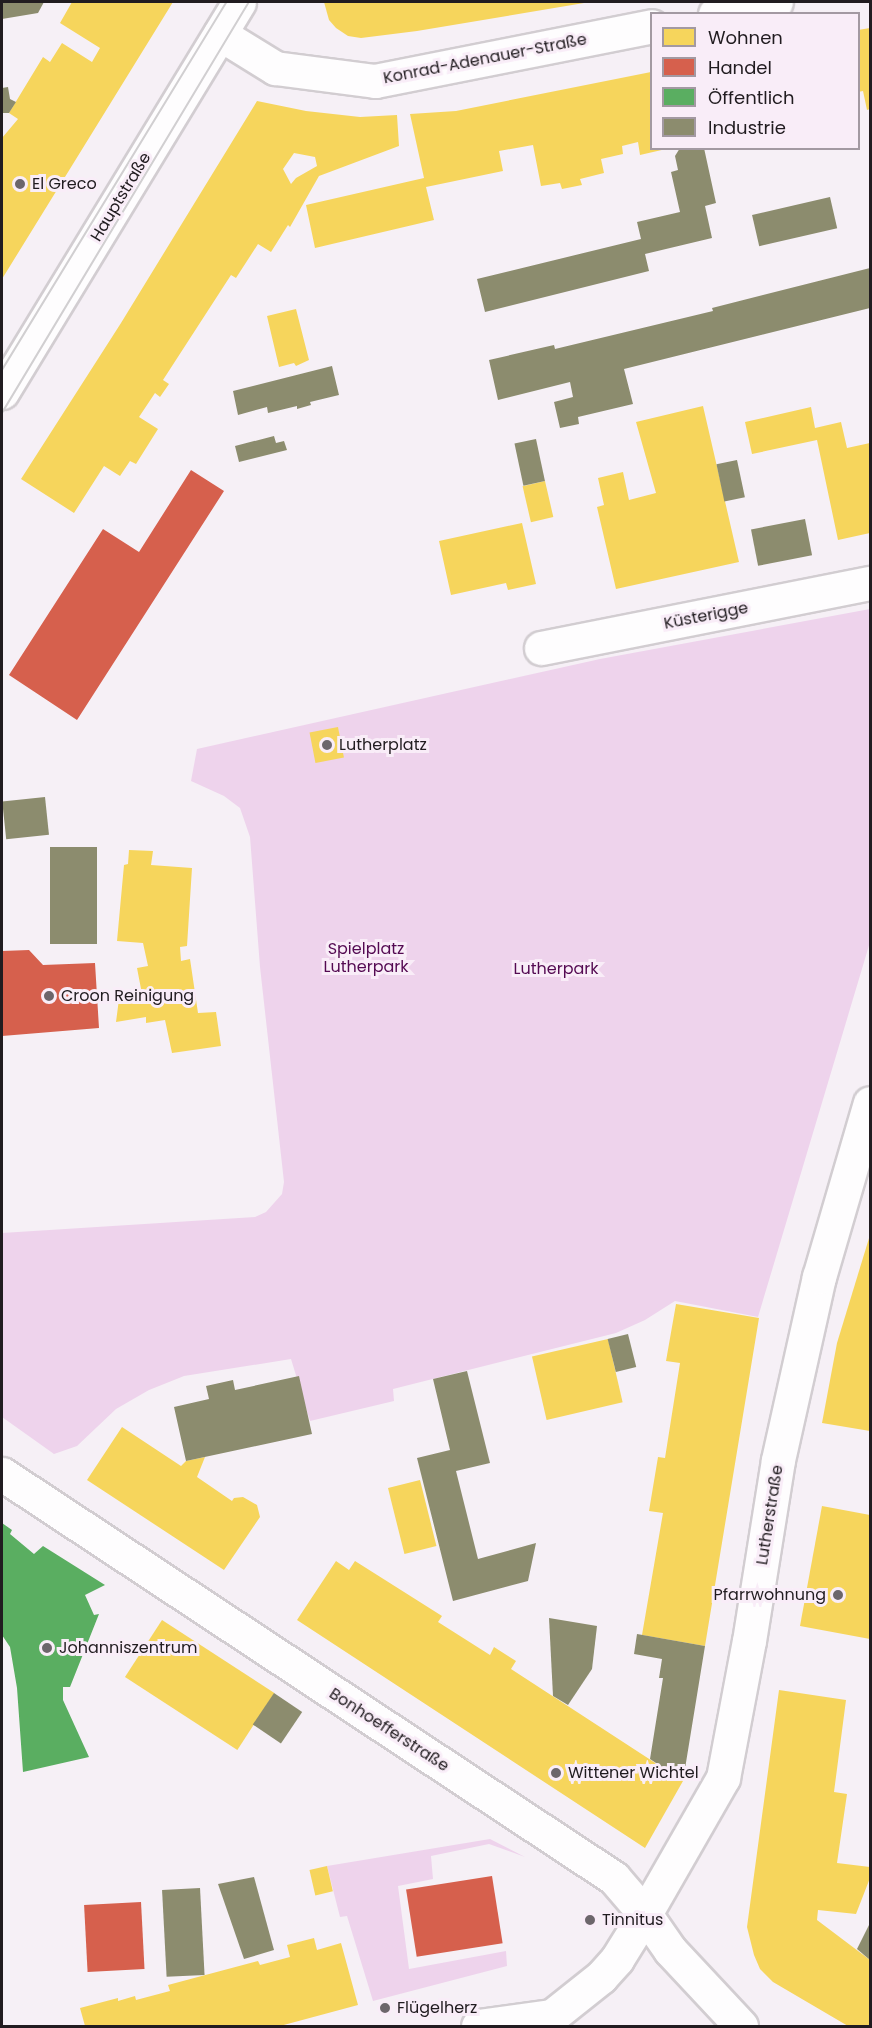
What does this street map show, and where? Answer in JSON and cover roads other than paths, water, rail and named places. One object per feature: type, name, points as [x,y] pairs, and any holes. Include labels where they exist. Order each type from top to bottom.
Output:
[{"type":"street","name":"Hauptstraße","points":[[2,392],[239,2]]},
{"type":"street","points":[[725,12],[776,2]]},
{"type":"street","name":"Konrad-Adenauer-Straße","points":[[220,34],[275,68],[375,81],[650,26]]},
{"type":"street","name":"Küsterigge","points":[[541,648],[870,583]]},
{"type":"street","name":"Lutherstraße","points":[[478,2026],[552,2016],[612,1965],[645,1914],[723,1778],[749,1641],[780,1450],[819,1277],[870,1103]]},
{"type":"street","name":"Bonhoefferstraße","points":[[2,1474],[614,1878],[645,1914],[670,1950],[741,2026]]},
{"type":"tram line","points":[[2,370],[227,2]]},
{"type":"tram line","points":[[2,413],[249,2]]},
{"type":"place","name":"El Greco","points":[[20,184]]},
{"type":"place","name":"Lutherplatz","points":[[327,745]]},
{"type":"place","name":"Croon Reinigung","points":[[49,996]]},
{"type":"place","name":"Pfarrwohnung","points":[[838,1595]]},
{"type":"place","name":"Johanniszentrum","points":[[47,1648]]},
{"type":"place","name":"Wittener Wichtel","points":[[556,1773]]},
{"type":"place","name":"Tinnitus","points":[[590,1920]]},
{"type":"place","name":"Flügelherz","points":[[385,2008]]},
{"type":"park label","name":"Spielplatz Lutherpark","points":[[366,958]]},
{"type":"park label","name":"Lutherpark","points":[[556,969]]}]
